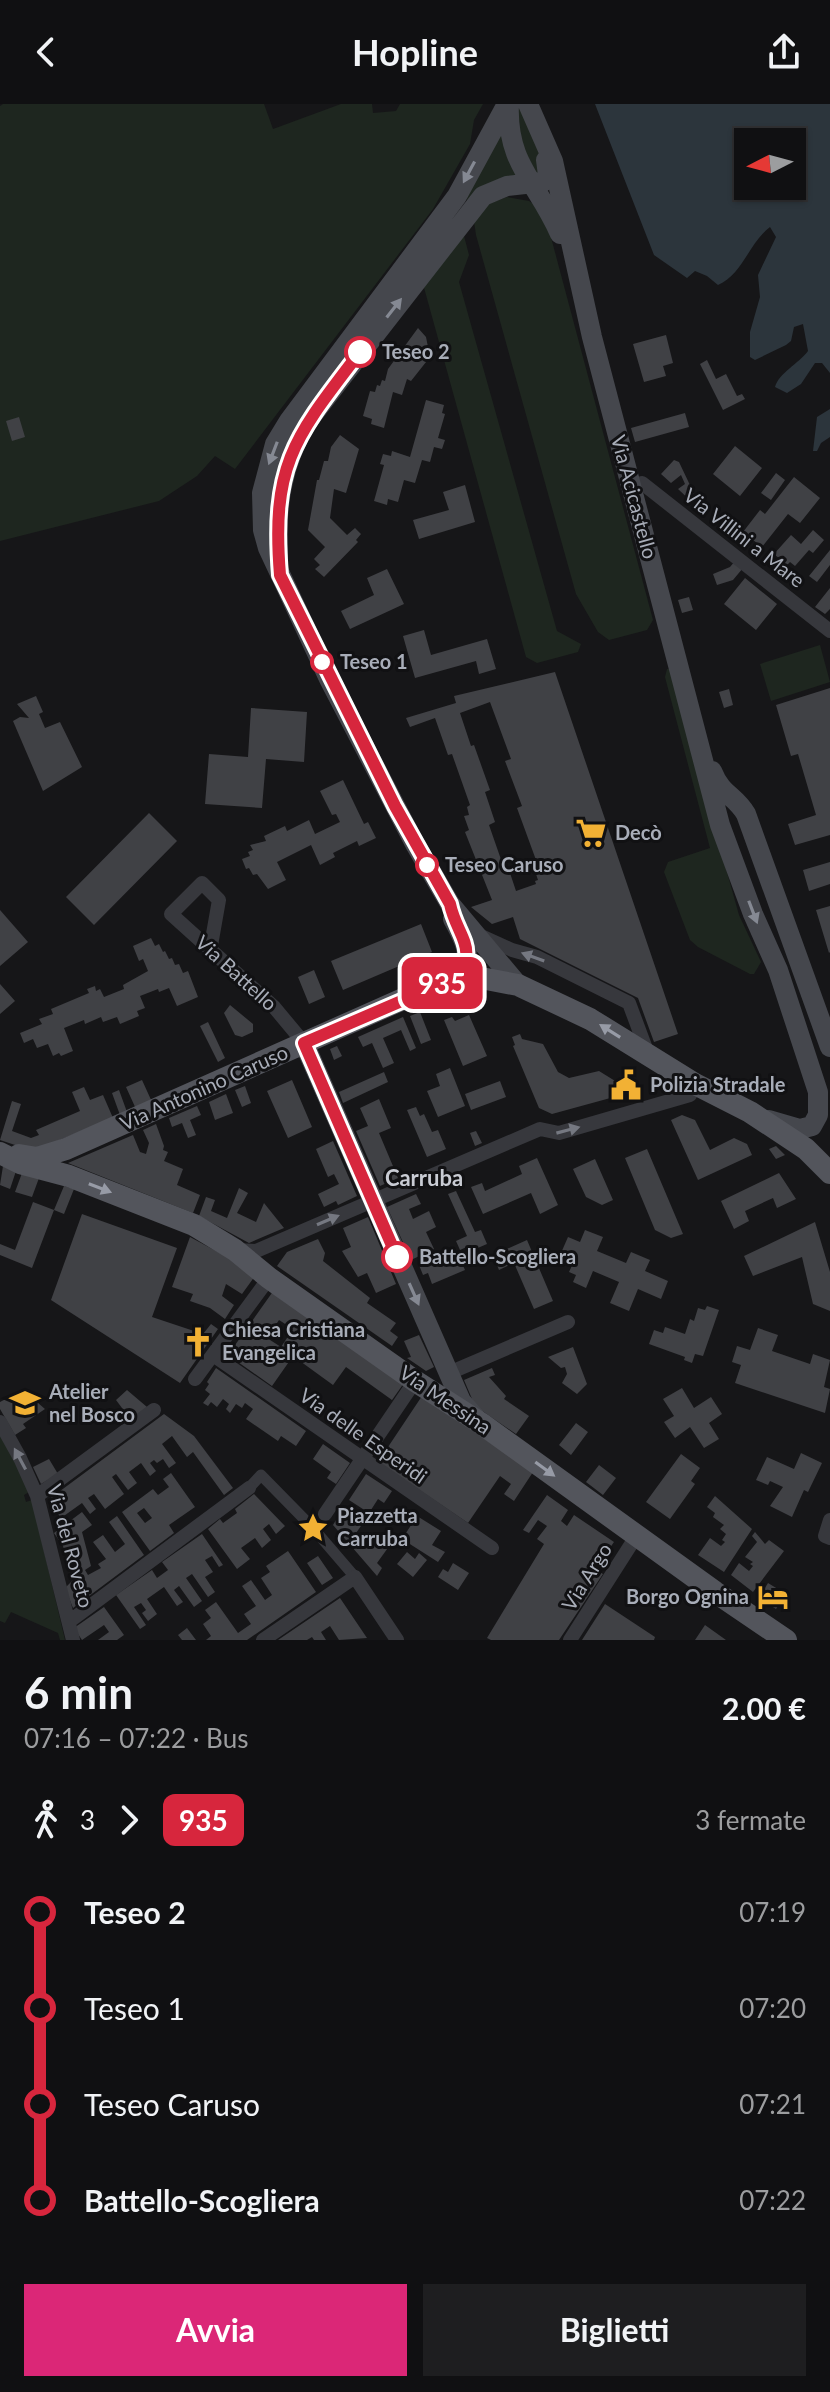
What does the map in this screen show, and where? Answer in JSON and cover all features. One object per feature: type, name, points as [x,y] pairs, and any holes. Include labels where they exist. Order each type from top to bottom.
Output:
[{"type":"main road","points":[[508,104],[510,141],[573,263]]},
{"type":"main road","points":[[508,104],[457,196],[315,384],[275,444],[262,493],[262,513],[266,539],[280,575],[395,806],[450,904],[518,985]]},
{"type":"main road","points":[[528,104],[543,137],[561,197],[573,263]]},
{"type":"main road","points":[[536,104],[548,175],[538,193]]},
{"type":"main road","points":[[280,575],[278,508],[284,472],[296,441],[327,394],[476,204],[490,192],[538,193]]},
{"type":"main road","name":"Via Acicastello","points":[[573,263],[720,825],[782,983],[818,1092],[819,1109],[812,1126],[800,1129],[750,1112]]},
{"type":"main road","name":"Via Acicastello","points":[[696,731],[719,788],[740,804],[829,1043]]},
{"type":"main road","points":[[740,804],[729,804],[724,814],[741,879]]},
{"type":"main road","points":[[448,981],[462,970],[467,956],[464,938],[453,920],[450,904]]},
{"type":"main road","points":[[448,981],[481,978],[518,985],[590,1019],[695,1084],[750,1112],[806,1149],[830,1173]]},
{"type":"main road","name":"Via Antonino Caruso","points":[[0,1153],[32,1159],[66,1149],[448,981]]},
{"type":"main road","name":"Via Battello","points":[[304,1043],[449,1373],[465,1406],[482,1424]]},
{"type":"main road","points":[[66,1149],[56,1164],[69,1176]]},
{"type":"main road","name":"Via Messina","points":[[0,1153],[20,1163],[69,1176],[194,1225],[246,1250],[269,1278],[415,1381],[482,1424],[786,1640]]},
{"type":"street","name":"Via Villini a Mare","points":[[631,486],[642,483],[830,631]]},
{"type":"street","name":"Via Battello","points":[[210,951],[219,900],[202,883],[171,914],[210,951],[274,1007],[304,1043]]},
{"type":"street","points":[[477,934],[512,950],[537,957],[629,1003],[648,1055]]},
{"type":"street","points":[[246,1250],[372,1201],[540,1129],[559,1133],[690,1095],[695,1084]]},
{"type":"street","points":[[195,1379],[269,1278]]},
{"type":"street","points":[[449,1373],[568,1322]]},
{"type":"street","name":"Via delle Esperidi","points":[[213,1355],[492,1548]]},
{"type":"street","points":[[312,1527],[325,1514],[415,1381]]},
{"type":"street","points":[[37,1496],[154,1410]]},
{"type":"street","name":"Via del Roveto","points":[[0,1422],[37,1496],[73,1640]]},
{"type":"street","points":[[70,1621],[249,1488],[261,1475],[355,1577],[397,1640]]},
{"type":"street","points":[[830,1520],[825,1536],[830,1538]]},
{"type":"street","name":"Via Argo","points":[[570,1640],[637,1535]]},
{"type":"street","points":[[263,1640],[355,1577]]},
{"type":"shaded area","points":[[264,104],[273,129],[341,104],[372,104],[373,113],[396,111],[400,104],[483,104],[474,120],[470,144],[433,209],[235,469],[215,456],[197,476],[159,501],[0,541],[0,106]]},
{"type":"shaded area","points":[[595,104],[830,104],[830,373],[822,363],[815,363],[801,384],[787,393],[775,387],[780,377],[808,351],[803,324],[794,327],[791,341],[786,345],[755,360],[750,357],[750,332],[760,297],[758,275],[776,237],[770,227],[733,274],[718,285],[695,271],[687,278],[654,255]]},
{"type":"shaded area","points":[[518,108],[526,109],[544,169],[540,177],[522,159]]},
{"type":"shaded area","points":[[504,124],[523,180],[468,200],[466,199]]},
{"type":"shaded area","points":[[507,197],[529,201],[544,211],[653,620],[647,630],[609,640],[598,632],[576,594],[476,235],[474,221],[487,204]]},
{"type":"shaded area","points":[[464,236],[469,255],[459,282],[557,631],[581,644],[578,652],[537,663],[526,657],[423,284]]},
{"type":"shaded area","points":[[830,409],[830,437],[821,443],[817,451],[813,451],[817,417]]},
{"type":"shaded area","points":[[820,645],[830,682],[771,701],[760,664]]},
{"type":"shaded area","points":[[667,669],[670,669],[739,915],[761,962],[754,974],[698,947],[690,940],[664,872],[668,862],[710,848],[665,677]]},
{"type":"shaded area","points":[[0,1435],[22,1473],[29,1492],[24,1495],[26,1502],[32,1500],[65,1640],[60,1640],[58,1633],[11,1612],[5,1623],[0,1621]]},
{"type":"building","points":[[418,328],[426,337],[430,357],[411,381],[407,379],[402,395],[393,392],[384,428],[371,424],[372,419],[363,416],[370,391],[375,392],[377,385],[385,381],[388,369]]},
{"type":"building","points":[[666,335],[673,363],[663,366],[666,376],[644,382],[633,344]]},
{"type":"building","points":[[707,360],[716,379],[726,374],[737,396],[742,394],[745,399],[723,410],[700,364]]},
{"type":"building","points":[[426,400],[444,405],[442,413],[445,414],[438,438],[445,440],[442,449],[434,447],[430,462],[422,460],[415,483],[404,480],[398,502],[388,499],[387,505],[374,501],[384,465],[380,464],[383,454],[391,456],[392,451],[410,457]]},
{"type":"building","points":[[685,413],[689,427],[635,442],[631,428]]},
{"type":"building","points":[[19,417],[25,437],[12,441],[6,421]]},
{"type":"building","points":[[340,435],[359,449],[346,493],[334,489],[330,518],[347,535],[355,528],[361,534],[356,540],[358,542],[324,577],[315,569],[320,565],[314,559],[325,547],[308,530],[317,480],[324,461],[328,461],[331,447]]},
{"type":"building","points":[[735,446],[762,468],[740,496],[713,474]]},
{"type":"building","points":[[674,460],[679,462],[698,502],[694,504],[678,489],[685,484],[681,475],[671,483],[661,474]]},
{"type":"building","points":[[776,473],[785,480],[771,500],[761,493]]},
{"type":"building","points":[[794,477],[820,498],[800,523],[788,514],[762,547],[743,532],[760,510],[765,514]]},
{"type":"building","points":[[465,485],[475,522],[419,539],[413,520],[449,510],[443,492]]},
{"type":"building","points":[[813,530],[824,540],[813,553],[809,550],[795,566],[790,562],[787,565],[774,554],[791,535],[801,544]]},
{"type":"building","points":[[830,550],[830,565],[817,582],[809,576]]},
{"type":"building","points":[[735,561],[743,568],[733,580],[717,585],[713,574],[730,567]]},
{"type":"building","points":[[387,569],[404,604],[350,629],[341,611],[374,595],[367,578]]},
{"type":"building","points":[[745,578],[777,604],[756,630],[724,604]]},
{"type":"building","points":[[830,588],[830,609],[825,614],[815,607]]},
{"type":"building","points":[[689,597],[693,610],[682,613],[678,600]]},
{"type":"building","points":[[424,630],[431,655],[487,639],[496,669],[479,674],[476,661],[415,678],[403,636]]},
{"type":"building","points":[[555,672],[678,1034],[654,1042],[638,998],[520,939],[513,917],[492,924],[471,907],[492,900],[465,832],[469,830],[464,816],[469,815],[467,807],[470,805],[435,718],[410,727],[406,718],[456,703],[454,696]],"holes":[[[490,702],[511,759],[505,761],[522,806],[517,808],[536,860],[532,862],[538,880],[536,884],[516,891],[509,870],[505,871],[489,825],[495,822],[485,792],[490,790],[460,713]]]},
{"type":"building","points":[[830,688],[830,835],[795,845],[788,824],[816,815],[798,754],[791,756],[776,705]]},
{"type":"building","points":[[729,689],[733,705],[724,708],[719,692]]},
{"type":"building","points":[[36,696],[43,712],[39,714],[45,728],[60,722],[82,767],[43,791],[13,721],[20,717],[29,718],[17,704]]},
{"type":"building","points":[[251,708],[307,712],[304,762],[266,759],[262,808],[205,804],[209,754],[248,757]]},
{"type":"building","points":[[343,780],[364,824],[368,822],[376,838],[359,846],[357,841],[333,853],[335,857],[320,865],[311,845],[277,862],[286,880],[268,889],[257,874],[253,875],[249,868],[246,869],[242,859],[250,856],[248,852],[253,850],[250,845],[266,841],[264,836],[285,826],[287,831],[309,820],[315,834],[340,822],[336,814],[332,815],[320,791]]},
{"type":"building","points":[[149,813],[177,841],[94,925],[66,897]]},
{"type":"building","points":[[830,862],[830,884],[809,891],[803,870]]},
{"type":"building","points":[[830,906],[830,952],[829,953],[816,910]]},
{"type":"building","points":[[0,910],[28,942],[0,966]]},
{"type":"building","points":[[421,924],[432,952],[343,990],[331,961]]},
{"type":"building","points":[[151,938],[155,946],[159,944],[169,959],[172,958],[175,965],[179,964],[183,973],[188,971],[198,997],[177,1006],[169,988],[159,992],[158,989],[140,996],[145,1008],[137,1011],[139,1016],[120,1024],[117,1017],[103,1022],[101,1017],[64,1028],[73,1051],[61,1056],[59,1053],[53,1056],[48,1044],[37,1048],[33,1039],[24,1043],[20,1033],[42,1024],[39,1019],[53,1014],[51,1009],[89,993],[87,989],[95,986],[104,997],[124,989],[123,985],[148,971],[143,959],[139,961],[133,946]]},
{"type":"building","points":[[314,970],[325,997],[309,1004],[298,977]]},
{"type":"building","points":[[0,984],[15,1001],[0,1014]]},
{"type":"building","points":[[230,1005],[253,1024],[253,1032],[242,1037],[235,1035],[224,1013]]},
{"type":"building","points":[[420,1012],[431,1040],[421,1044],[410,1016]]},
{"type":"building","points":[[469,1015],[487,1056],[463,1066],[444,1020],[452,1017],[455,1021]]},
{"type":"building","points":[[403,1017],[416,1048],[410,1051],[401,1030],[383,1038],[394,1063],[383,1068],[372,1043],[363,1047],[358,1037]]},
{"type":"building","points":[[208,1022],[225,1058],[218,1062],[200,1026]]},
{"type":"building","points":[[520,1034],[522,1039],[543,1044],[558,1072],[569,1078],[599,1071],[620,1084],[625,1083],[625,1094],[552,1114],[539,1108],[513,1046],[512,1037]]},
{"type":"building","points":[[337,1046],[342,1056],[334,1060],[330,1049]]},
{"type":"building","points":[[450,1068],[465,1106],[438,1117],[427,1091],[440,1086],[436,1074]]},
{"type":"building","points":[[384,1072],[388,1082],[343,1103],[339,1092]]},
{"type":"building","points":[[142,1080],[152,1102],[136,1109],[126,1087]]},
{"type":"building","points":[[292,1080],[312,1127],[288,1138],[267,1091]]},
{"type":"building","points":[[500,1081],[506,1097],[471,1110],[465,1094]]},
{"type":"building","points":[[245,1086],[251,1103],[242,1107],[235,1090]]},
{"type":"building","points":[[84,1087],[90,1100],[103,1095],[113,1118],[33,1151],[0,1140],[12,1101],[21,1104],[12,1131],[31,1138],[39,1135],[36,1130],[80,1111],[72,1092]]},
{"type":"building","points":[[119,1090],[127,1112],[120,1115],[112,1093]]},
{"type":"building","points":[[226,1094],[233,1113],[215,1120],[209,1102]]},
{"type":"building","points":[[379,1099],[391,1128],[379,1133],[398,1178],[380,1186],[356,1131],[368,1126],[360,1108]]},
{"type":"building","points":[[197,1106],[201,1115],[190,1120],[196,1135],[188,1138],[182,1123],[172,1127],[169,1118]]},
{"type":"building","points":[[416,1107],[420,1116],[424,1114],[432,1132],[438,1130],[446,1149],[427,1157],[407,1110]]},
{"type":"building","points":[[682,1115],[695,1120],[710,1150],[734,1138],[747,1144],[752,1155],[698,1180],[671,1120]]},
{"type":"building","points":[[156,1124],[163,1150],[168,1152],[164,1161],[183,1169],[177,1185],[200,1195],[193,1213],[68,1163],[133,1135],[140,1152],[146,1154],[149,1143],[143,1130]]},
{"type":"building","points":[[476,1131],[482,1143],[475,1146],[470,1133]]},
{"type":"building","points":[[333,1141],[357,1196],[338,1205],[336,1201],[324,1207],[318,1194],[339,1184],[334,1174],[328,1177],[316,1149]]},
{"type":"building","points":[[776,1146],[785,1155],[776,1159],[769,1149]]},
{"type":"building","points":[[647,1149],[683,1234],[671,1238],[655,1230],[625,1158]]},
{"type":"building","points":[[537,1158],[558,1205],[540,1214],[531,1193],[483,1214],[471,1187],[482,1183],[485,1191],[522,1174],[519,1166]]},
{"type":"building","points":[[595,1159],[613,1200],[602,1205],[586,1197],[573,1169]]},
{"type":"building","points":[[3,1166],[16,1171],[10,1189],[0,1185]]},
{"type":"building","points":[[22,1173],[39,1178],[32,1197],[15,1192]]},
{"type":"building","points":[[779,1173],[796,1199],[777,1208],[773,1198],[745,1211],[749,1221],[734,1229],[721,1201]]},
{"type":"building","points":[[64,1186],[74,1189],[64,1214],[54,1210]]},
{"type":"building","points":[[239,1188],[248,1193],[237,1213],[256,1222],[264,1203],[284,1228],[249,1243],[199,1216],[206,1197],[215,1200],[211,1211],[227,1218]]},
{"type":"building","points":[[456,1191],[475,1232],[481,1230],[487,1244],[473,1250],[471,1245],[460,1250],[456,1241],[467,1236],[448,1194]]},
{"type":"building","points":[[416,1194],[421,1204],[409,1209],[413,1219],[429,1211],[436,1227],[426,1232],[434,1249],[411,1260],[387,1207]]},
{"type":"building","points":[[33,1202],[54,1210],[32,1268],[0,1255],[0,1244],[15,1250]]},
{"type":"building","points":[[82,1214],[177,1248],[152,1317],[203,1334],[211,1324],[218,1329],[180,1383],[51,1300]]},
{"type":"building","points":[[368,1217],[396,1284],[376,1293],[367,1273],[358,1277],[342,1251],[351,1247],[343,1228]]},
{"type":"building","points":[[815,1222],[830,1272],[830,1311],[813,1304],[802,1257],[753,1276],[744,1256]]},
{"type":"building","points":[[585,1230],[603,1237],[597,1251],[626,1263],[631,1252],[650,1260],[645,1271],[668,1281],[661,1299],[638,1289],[629,1311],[610,1303],[619,1282],[593,1271],[586,1288],[573,1282],[576,1275],[569,1272],[575,1259],[561,1253],[568,1237],[580,1242]]},
{"type":"building","points":[[190,1237],[255,1276],[242,1294],[226,1284],[222,1296],[234,1305],[225,1319],[210,1308],[190,1301],[193,1294],[172,1287]]},
{"type":"building","points":[[318,1239],[325,1253],[323,1261],[370,1298],[367,1303],[396,1323],[390,1331],[398,1337],[392,1346],[277,1266],[287,1252]]},
{"type":"building","points":[[527,1240],[553,1301],[534,1309],[514,1263],[499,1270],[493,1255]]},
{"type":"building","points":[[456,1250],[465,1270],[432,1284],[428,1273],[423,1275],[419,1265]]},
{"type":"building","points":[[274,1290],[404,1383],[392,1400],[346,1367],[333,1385],[293,1356],[272,1386],[228,1355]],"holes":[[[279,1320],[293,1329],[281,1347],[267,1338]]]},
{"type":"building","points":[[707,1306],[719,1310],[703,1356],[695,1354],[692,1363],[684,1360],[685,1357],[649,1344],[654,1330],[663,1333],[665,1327],[685,1334],[698,1308],[705,1310]]},
{"type":"building","points":[[758,1328],[778,1335],[772,1351],[810,1364],[813,1354],[830,1360],[824,1387],[830,1389],[825,1413],[735,1383],[741,1365],[732,1362],[737,1346],[750,1350]]},
{"type":"building","points":[[419,1335],[434,1367],[426,1371],[407,1358],[411,1357],[404,1341]]},
{"type":"building","points":[[573,1347],[587,1384],[577,1394],[562,1383],[567,1374],[565,1367],[561,1368],[548,1357]]},
{"type":"building","points":[[216,1368],[306,1431],[296,1446],[281,1436],[278,1441],[246,1419],[253,1409],[245,1403],[242,1408],[236,1404],[230,1413],[226,1409],[229,1404],[223,1399],[217,1407],[211,1402],[208,1406],[203,1403],[210,1394],[205,1390],[209,1384],[207,1382]]},
{"type":"building","points":[[492,1368],[495,1375],[489,1377],[506,1396],[504,1399],[529,1416],[516,1434],[475,1406],[464,1380]]},
{"type":"building","points":[[682,1388],[694,1408],[711,1397],[722,1414],[709,1423],[719,1439],[704,1448],[690,1427],[675,1438],[664,1422],[674,1416],[663,1399]]},
{"type":"building","points":[[23,1390],[45,1409],[23,1424],[26,1428],[15,1435],[0,1409],[0,1402]]},
{"type":"building","points":[[127,1390],[147,1407],[131,1420],[116,1400]]},
{"type":"building","points":[[422,1396],[533,1472],[514,1501],[504,1494],[511,1484],[500,1476],[468,1523],[378,1462]]},
{"type":"building","points":[[164,1414],[194,1436],[233,1488],[224,1495],[193,1452],[187,1457],[172,1436],[162,1444],[176,1463],[169,1468],[163,1459],[157,1463],[154,1460],[150,1463],[156,1471],[150,1476],[141,1463],[129,1472],[137,1483],[128,1490],[116,1474],[112,1477],[124,1494],[105,1509],[94,1494],[88,1498],[96,1509],[90,1514],[82,1503],[61,1518],[48,1500]]},
{"type":"building","points":[[576,1423],[588,1432],[571,1455],[559,1445]]},
{"type":"building","points":[[323,1444],[350,1463],[336,1484],[327,1478],[331,1472],[313,1459]]},
{"type":"building","points":[[801,1453],[822,1463],[808,1492],[804,1490],[792,1517],[770,1506],[783,1487],[770,1481],[768,1485],[756,1480],[767,1457],[794,1469]]},
{"type":"building","points":[[681,1454],[700,1468],[691,1481],[695,1484],[670,1519],[646,1502]]},
{"type":"building","points":[[49,1459],[58,1474],[41,1484],[33,1467]]},
{"type":"building","points":[[599,1465],[616,1478],[603,1495],[586,1482]]},
{"type":"building","points":[[171,1473],[195,1507],[169,1525],[174,1533],[150,1551],[122,1512],[153,1489],[158,1495],[169,1487],[163,1479]],"holes":[[[144,1508],[152,1518],[145,1523],[137,1513]]]},
{"type":"building","points":[[366,1474],[392,1491],[384,1503],[378,1499],[369,1513],[349,1500]]},
{"type":"building","points":[[254,1494],[285,1526],[276,1534],[269,1524],[263,1529],[271,1540],[262,1548],[255,1538],[241,1548],[250,1559],[237,1569],[208,1529],[220,1519],[223,1523],[237,1513],[235,1509]]},
{"type":"building","points":[[547,1495],[568,1510],[561,1521],[567,1526],[574,1515],[614,1542],[605,1555],[601,1552],[591,1567],[603,1574],[559,1640],[491,1640],[487,1638],[544,1544],[537,1539],[547,1526],[538,1520],[529,1533],[523,1530]]},
{"type":"building","points":[[715,1496],[752,1529],[724,1572],[698,1555],[710,1538],[721,1546],[725,1542],[722,1540],[726,1534],[720,1529],[724,1525],[713,1517],[715,1513],[707,1507]]},
{"type":"building","points":[[82,1512],[92,1525],[82,1532],[91,1566],[85,1570],[88,1575],[101,1568],[98,1564],[106,1559],[93,1542],[103,1535],[115,1552],[125,1544],[109,1522],[117,1516],[144,1555],[73,1608],[65,1588],[72,1581],[63,1546],[54,1533]]},
{"type":"building","points":[[341,1512],[361,1526],[356,1533],[363,1543],[372,1532],[390,1545],[377,1563],[382,1568],[377,1576],[333,1525]]},
{"type":"building","points":[[417,1516],[441,1531],[432,1545],[445,1552],[438,1562],[402,1539]]},
{"type":"building","points":[[755,1532],[765,1544],[769,1540],[784,1551],[753,1592],[731,1575],[739,1563],[749,1571],[753,1566],[750,1564],[753,1562],[745,1557],[757,1542],[752,1536]]},
{"type":"building","points":[[202,1534],[223,1565],[219,1567],[212,1556],[205,1560],[213,1572],[205,1577],[215,1592],[208,1597],[192,1574],[186,1578],[202,1601],[194,1607],[179,1586],[174,1590],[183,1602],[177,1606],[164,1587],[147,1599],[157,1614],[148,1621],[142,1613],[146,1610],[141,1603],[134,1607],[146,1625],[140,1629],[116,1595],[152,1570],[157,1578],[168,1570],[162,1562]]},
{"type":"building","points":[[288,1551],[316,1592],[247,1640],[206,1640],[211,1636],[203,1624],[211,1618],[205,1610],[216,1602],[238,1633],[251,1624],[244,1614],[256,1606],[242,1586],[251,1580],[265,1600],[272,1595],[261,1578],[270,1572],[266,1566]]},
{"type":"building","points":[[407,1552],[415,1559],[419,1553],[427,1560],[413,1577],[397,1564]]},
{"type":"building","points":[[318,1556],[333,1578],[322,1585],[307,1563]]},
{"type":"building","points":[[453,1563],[469,1573],[458,1590],[438,1577],[443,1569],[448,1572]]},
{"type":"building","points":[[768,1583],[786,1594],[776,1609],[759,1598]]},
{"type":"building","points":[[340,1598],[367,1638],[339,1640],[330,1626],[321,1632],[326,1640],[314,1640],[312,1637],[307,1640],[278,1640]]},
{"type":"building","points":[[605,1604],[655,1637],[654,1640],[582,1640]]},
{"type":"building","points":[[104,1607],[124,1635],[117,1640],[98,1640],[109,1632],[104,1625],[82,1640],[74,1628]]},
{"type":"building","points":[[705,1625],[726,1640],[695,1640]]},
{"type":"building","points":[[187,1628],[196,1640],[182,1640],[178,1635]]},
{"type":"bus line","name":"935","points":[[360,352],[307,422],[286,463],[281,482],[277,535],[280,575],[330,681],[450,904],[453,920],[467,949],[462,970],[448,981],[304,1043],[397,1257]]},
{"type":"place","name":"Teseo 2","points":[[360,352]]},
{"type":"place","name":"Teseo 1","points":[[322,662]]},
{"type":"place","name":"Decò","points":[[591,833]]},
{"type":"place","name":"Teseo Caruso","points":[[427,865]]},
{"type":"place","name":"Polizia Stradale","points":[[626,1085]]},
{"type":"place","name":"Battello-Scogliera","points":[[397,1257]]},
{"type":"place","name":"Chiesa Cristiana Evangelica","points":[[198,1342]]},
{"type":"place","name":"Atelier nel Bosco","points":[[25,1403]]},
{"type":"place","name":"Piazzetta Carruba","points":[[313,1528]]},
{"type":"place","name":"Borgo Ognina","points":[[773,1597]]},
{"type":"district","name":"Carruba","points":[[424,1178]]}]
